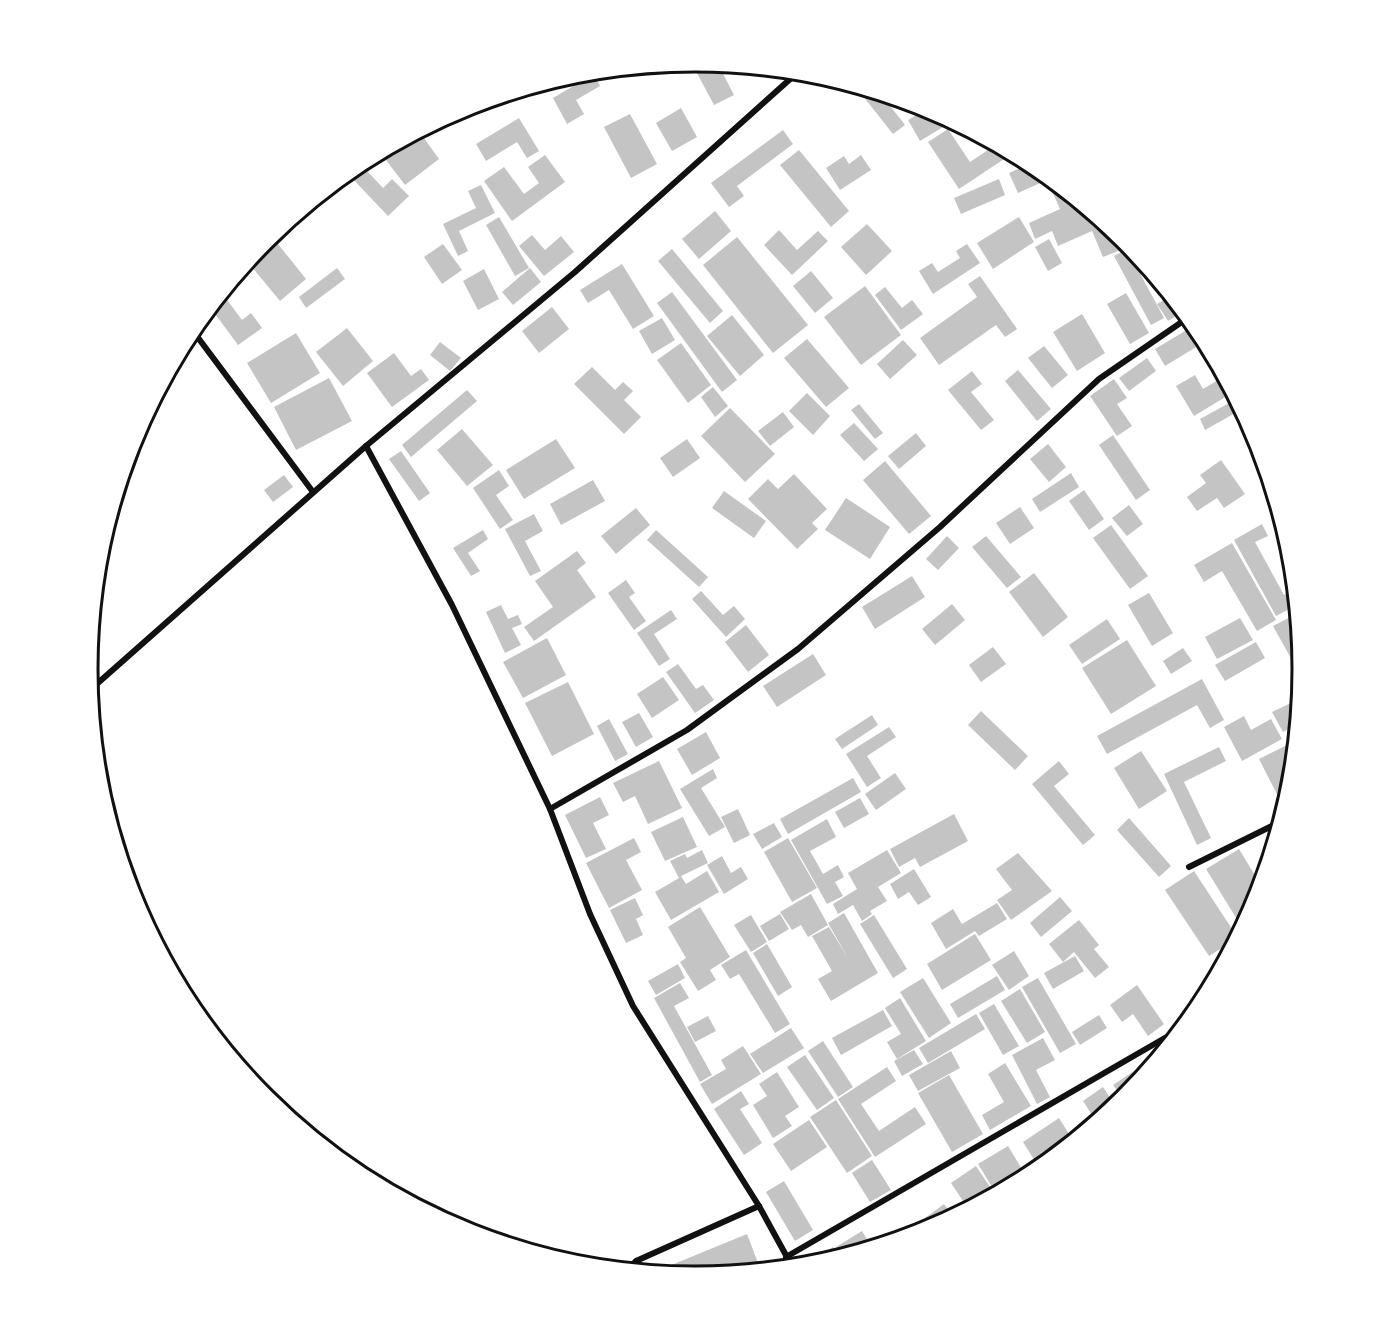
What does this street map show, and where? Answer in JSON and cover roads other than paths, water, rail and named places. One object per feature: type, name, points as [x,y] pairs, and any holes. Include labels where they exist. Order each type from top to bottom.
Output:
[{"type":"street","points":[[98,683],[312,492],[575,272],[790,80]]},
{"type":"street","points":[[550,808],[687,730],[798,649],[940,527],[1099,379],[1181,322]]},
{"type":"street","points":[[198,340],[312,492]]},
{"type":"street","points":[[366,446],[452,605],[550,808],[590,914],[633,1006],[759,1206],[788,1260]]},
{"type":"street","points":[[1189,867],[1272,826]]},
{"type":"street","points":[[786,1257],[1167,1037]]},
{"type":"street","points":[[634,1264],[759,1206]]}]
